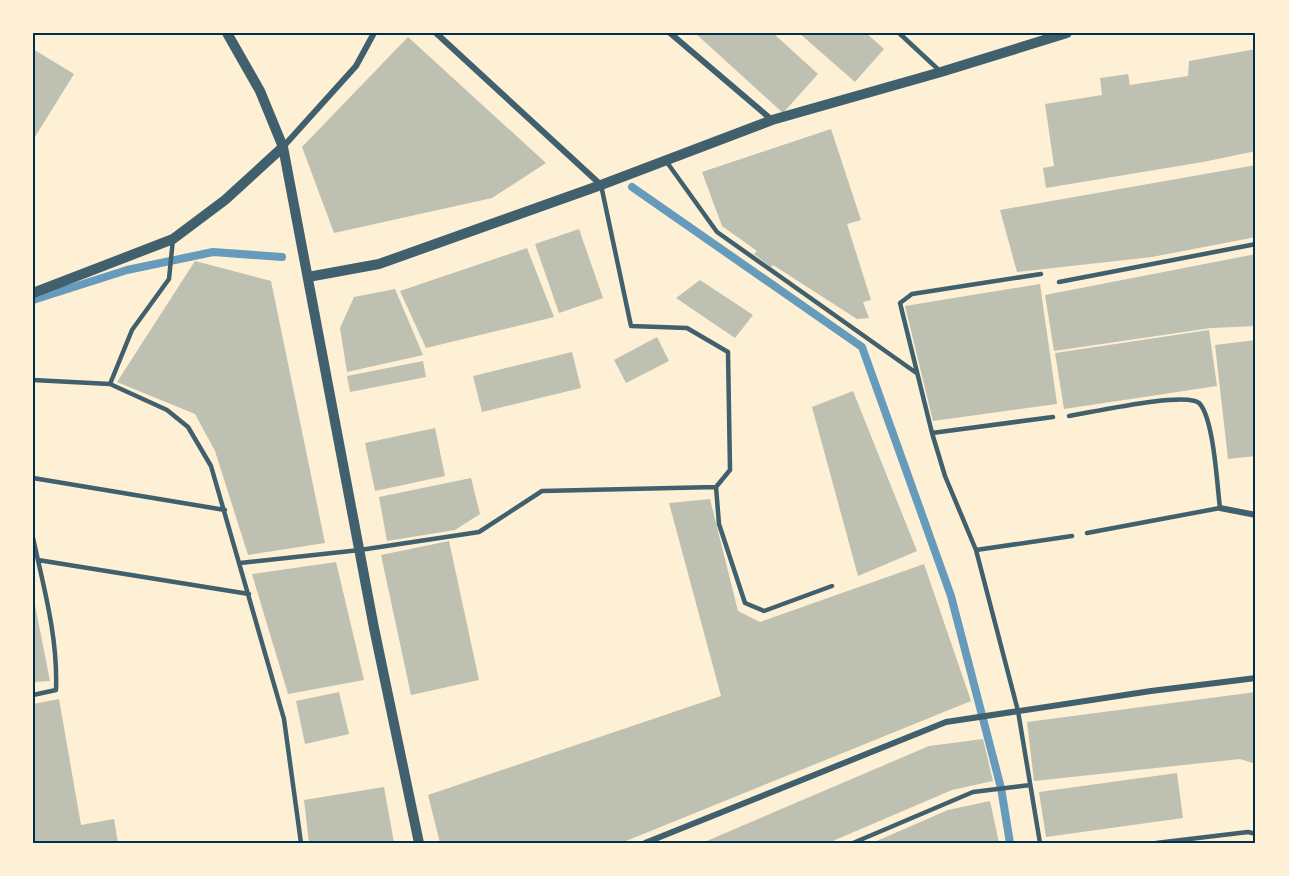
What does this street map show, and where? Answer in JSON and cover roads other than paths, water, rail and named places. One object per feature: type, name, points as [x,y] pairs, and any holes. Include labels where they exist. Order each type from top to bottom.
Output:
[{"type":"street","points":[[227,33],[260,91],[283,147],[419,843]]},
{"type":"street","points":[[33,293],[173,239],[225,200],[283,147],[356,66],[374,33]]},
{"type":"street","points":[[436,33],[600,185]]},
{"type":"street","points":[[670,33],[772,120]]},
{"type":"street","points":[[308,278],[379,264],[666,161],[772,120],[1067,33]]},
{"type":"street","points":[[1220,508],[1256,516]]},
{"type":"street","points":[[645,843],[946,722],[1151,691],[1256,678]]},
{"type":"lane","points":[[899,33],[941,72]]},
{"type":"lane","points":[[666,161],[717,232],[916,373]]},
{"type":"lane","points":[[600,185],[631,326],[687,328],[728,352],[730,470],[716,487],[719,524],[745,603],[764,611],[832,586]]},
{"type":"lane","points":[[110,384],[132,330],[169,279],[173,239]]},
{"type":"lane","points":[[1059,282],[1256,244]]},
{"type":"lane","points":[[1040,843],[1018,711],[976,550],[945,476],[932,433],[900,303],[912,294],[1041,274]]},
{"type":"lane","points":[[33,380],[110,384],[167,410],[188,427],[211,466],[284,719],[301,843]]},
{"type":"lane","points":[[1069,416],[1149,402],[1191,398],[1200,403],[1207,420],[1220,508],[1087,533]]},
{"type":"lane","points":[[932,433],[1053,417]]},
{"type":"lane","points":[[33,478],[225,510]]},
{"type":"lane","points":[[240,563],[360,550],[479,532],[542,491],[716,487]]},
{"type":"lane","points":[[976,550],[1072,536]]},
{"type":"lane","points":[[33,538],[51,616],[57,671],[56,690],[33,695]]},
{"type":"lane","points":[[38,560],[249,594]]},
{"type":"lane","points":[[853,843],[973,792],[1030,785]]},
{"type":"lane","points":[[1156,843],[1248,832],[1256,834]]},
{"type":"waterway","points":[[632,187],[862,347],[951,596],[1001,788],[1010,843]]},
{"type":"waterway","points":[[33,300],[127,270],[213,252],[282,257]]}]
